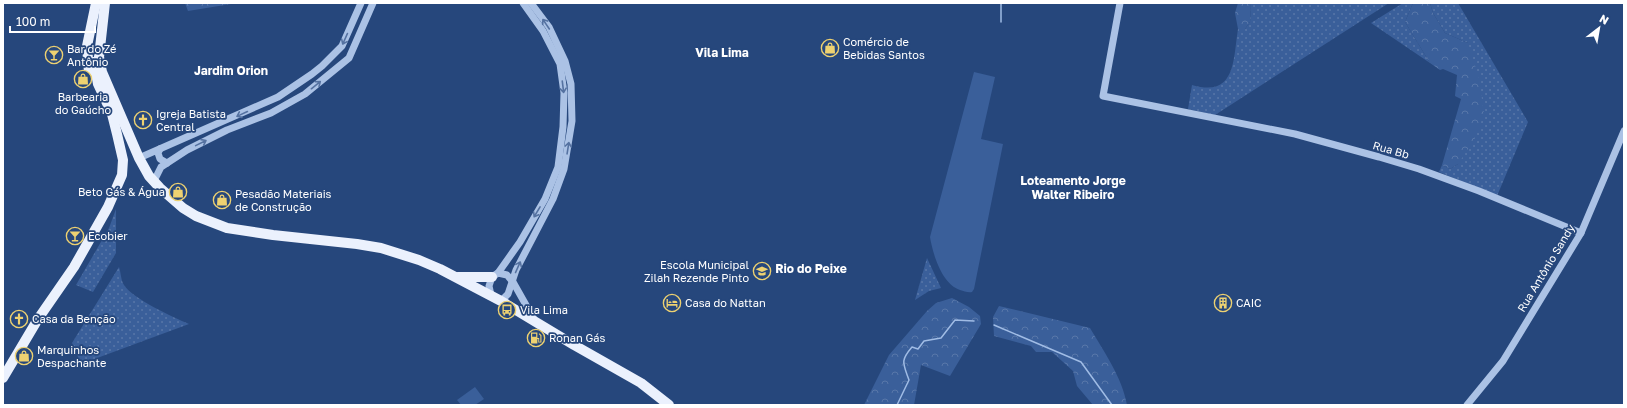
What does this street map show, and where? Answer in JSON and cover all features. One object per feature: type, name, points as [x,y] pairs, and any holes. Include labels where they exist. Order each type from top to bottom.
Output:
[{"type":"main road","points":[[96,3],[87,46],[88,71],[102,107],[108,117],[115,124]]},
{"type":"main road","points":[[3,378],[38,319],[74,267],[122,175],[123,160],[115,124],[98,84],[94,66],[94,53],[106,3]]},
{"type":"main road","points":[[103,17],[99,57],[102,72],[139,158],[154,181],[170,197],[196,216],[227,228],[273,235],[357,244],[381,248],[419,260],[456,277],[501,301],[641,383],[670,405]]},
{"type":"main road","points":[[88,71],[119,109]]},
{"type":"main road","points":[[456,277],[495,275]]},
{"type":"street","points":[[139,158],[278,97],[312,74],[342,46],[361,3]]},
{"type":"street","points":[[154,181],[159,170],[187,150],[227,130],[271,113],[305,94],[349,58],[373,3]]},
{"type":"street","points":[[491,296],[489,286],[495,275],[520,242],[545,200],[558,167],[563,127],[564,93],[560,64],[543,32],[523,3]]},
{"type":"street","points":[[501,301],[508,294],[516,270],[553,199],[564,169],[572,121],[571,84],[565,61],[549,27],[531,3]]},
{"type":"street","name":"Rua Bb","points":[[1120,3],[1103,96],[1295,134],[1392,161],[1479,191],[1582,233]]},
{"type":"street","name":"Rua Antônio Sandy","points":[[1467,405],[1503,361],[1582,233],[1624,131]]},
{"type":"street","points":[[160,149],[158,153],[160,159],[167,163]]},
{"type":"street","points":[[495,275],[507,275],[513,282],[535,321]]},
{"type":"green space","points":[[185,3],[237,3],[188,11]]},
{"type":"green space","points":[[1238,3],[1251,3],[1250,22],[1245,29],[1238,29],[1235,13]]},
{"type":"green space","points":[[1251,3],[1389,3],[1215,115],[1188,109],[1192,85],[1206,88],[1217,86],[1225,81],[1230,74],[1235,53],[1238,29],[1245,29],[1250,22]]},
{"type":"green space","points":[[1403,3],[1413,3],[1405,22],[1430,63],[1371,23]]},
{"type":"green space","points":[[1413,3],[1430,3],[1433,13],[1445,33],[1468,43],[1479,78],[1484,114],[1474,140],[1458,164],[1450,169],[1442,165],[1461,99],[1455,96],[1457,75],[1443,69],[1440,70],[1430,63],[1405,22]]},
{"type":"green space","points":[[1430,3],[1458,3],[1528,122],[1497,196],[1439,172],[1442,165],[1450,169],[1458,164],[1468,43],[1445,33],[1433,13]]},
{"type":"green space","points":[[974,72],[995,77],[981,139],[1003,144],[974,289],[972,292],[969,292],[954,287],[943,275],[933,252],[930,237]]},
{"type":"green space","points":[[116,209],[116,253],[93,292],[76,285],[109,228]]},
{"type":"green space","points":[[927,258],[941,288],[929,291],[915,300]]},
{"type":"green space","points":[[119,267],[123,283],[136,296],[144,302],[189,324],[81,364],[72,343]]},
{"type":"green space","points":[[952,298],[969,307],[980,316],[981,324],[950,376],[921,365],[914,405],[864,405],[889,355],[927,311],[936,303]]},
{"type":"green space","points":[[999,306],[1090,328],[1117,375],[1125,395],[1127,405],[1093,405],[1077,386],[1073,371],[1052,352],[1036,352],[1031,346],[994,336],[993,317]]},
{"type":"green space","points":[[475,387],[484,399],[475,405],[461,405],[457,400]]},
{"type":"waterway","points":[[1001,3],[1001,22]]},
{"type":"waterway","points":[[897,405],[909,380],[905,370],[904,359],[912,347],[918,349],[924,341],[941,338],[955,320],[974,321]]},
{"type":"waterway","points":[[994,325],[1081,362],[1112,405]]},
{"type":"place","name":"Comércio de Bebidas Santos","points":[[830,48]]},
{"type":"place","name":"Bar do Zé Antônio","points":[[54,55]]},
{"type":"place","name":"Barbearia do Gaúcho","points":[[83,79]]},
{"type":"place","name":"Igreja Batista Central","points":[[143,120]]},
{"type":"place","name":"Beto Gás & Água","points":[[178,192]]},
{"type":"place","name":"Pesadão Materiais de Construção","points":[[222,200]]},
{"type":"place","name":"Ecobier","points":[[75,236]]},
{"type":"place","name":"Escola Municipal Zilah Rezende Pinto","points":[[762,271]]},
{"type":"place","name":"Casa do Nattan","points":[[672,303]]},
{"type":"place","name":"CAIC","points":[[1223,303]]},
{"type":"place","name":"Vila Lima","points":[[507,310]]},
{"type":"place","name":"Casa da Benção","points":[[19,319]]},
{"type":"place","name":"Ronan Gás","points":[[536,338]]},
{"type":"place","name":"Marquinhos Despachante","points":[[24,356]]},
{"type":"district","name":"Vila Lima","points":[[722,53]]},
{"type":"district","name":"Jardim Orion","points":[[231,71]]},
{"type":"district","name":"Loteamento Jorge Walter Ribeiro","points":[[1073,188]]},
{"type":"district","name":"Rio do Peixe","points":[[811,269]]}]
